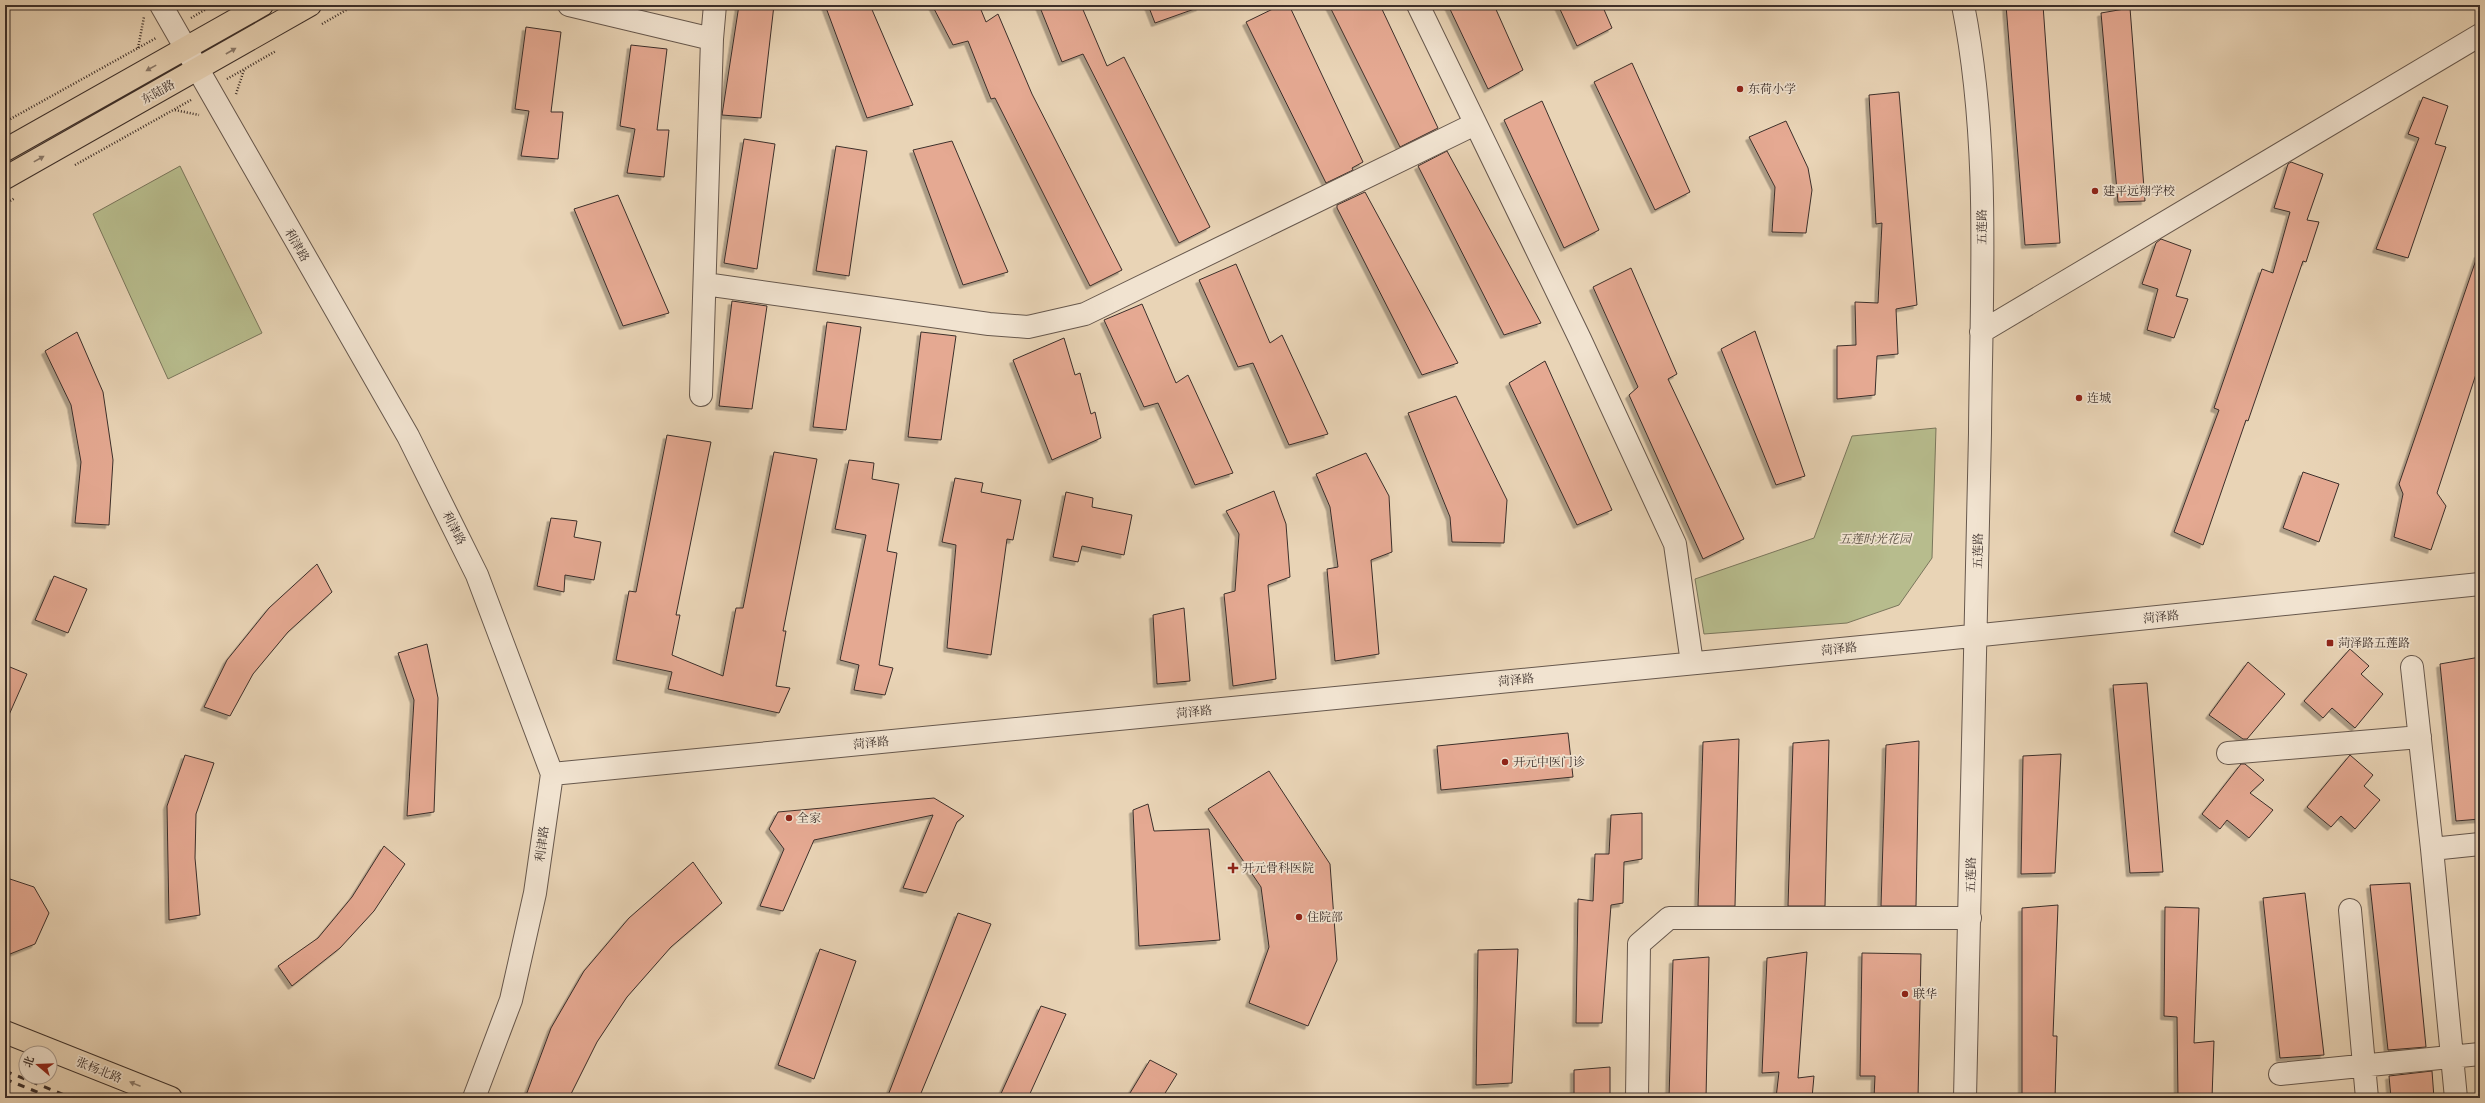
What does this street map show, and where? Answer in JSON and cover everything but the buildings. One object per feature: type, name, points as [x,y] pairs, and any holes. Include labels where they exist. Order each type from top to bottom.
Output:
[{"type":"main road","name":"东陆路","points":[[5,150],[262,5]]},
{"type":"main road","name":"东陆路","points":[[5,178],[310,5]]},
{"type":"main road","name":"张杨北路","points":[[5,1032],[171,1098]]},
{"type":"street","points":[[569,5],[712,39]]},
{"type":"street","points":[[701,395],[712,39],[715,5]]},
{"type":"street","points":[[1418,5],[1580,339],[1675,544],[1692,663]]},
{"type":"street","name":"五莲路","points":[[1963,5],[1972,48],[1981,138],[1981,332],[1977,636],[1965,1098]]},
{"type":"street","name":"利津路","points":[[153,9],[174,28],[418,457],[477,575],[552,774],[535,893],[511,1000],[474,1098]]},
{"type":"street","points":[[1981,332],[2480,35]]},
{"type":"street","points":[[705,284],[989,324],[1028,327],[1085,314],[1475,124]]},
{"type":"street","name":"菏泽路","points":[[552,774],[1977,636],[2480,584]]},
{"type":"street","points":[[2412,667],[2432,849],[2456,1098]]},
{"type":"street","points":[[2228,753],[2420,737]]},
{"type":"street","points":[[2432,849],[2480,844]]},
{"type":"street","points":[[2350,910],[2367,1098]]},
{"type":"street","points":[[1637,1098],[1639,944],[1669,918],[1970,918]]},
{"type":"street","points":[[2280,1074],[2480,1054]]},
{"type":"path","points":[[199,5],[207,8]]},
{"type":"path","points":[[5,122],[213,5]]},
{"type":"path","points":[[316,28],[355,5]]},
{"type":"path","points":[[138,48],[153,9]]},
{"type":"path","points":[[73,166],[283,47]]},
{"type":"path","points":[[5,204],[18,196]]},
{"type":"green space","points":[[180,166],[262,333],[168,379],[93,214]]},
{"type":"green space","name":"五莲时光花园","points":[[1936,428],[1932,558],[1899,605],[1847,623],[1704,634],[1695,579],[1814,538],[1852,436]]},
{"type":"railway","points":[[5,1071],[72,1098]]},
{"type":"railway","points":[[5,1079],[52,1098]]},
{"type":"place","name":"东荷小学","points":[[1740,89]]},
{"type":"place","name":"建平远翔学校","points":[[2095,191]]},
{"type":"place","name":"连城","points":[[2079,398]]},
{"type":"place","name":"菏泽路五莲路","points":[[2330,643]]},
{"type":"place","name":"开元中医门诊","points":[[1505,762]]},
{"type":"place","name":"全家","points":[[789,818]]},
{"type":"place","name":"开元骨科医院","points":[[1233,868]]},
{"type":"place","name":"住院部","points":[[1299,917]]},
{"type":"place","name":"联华","points":[[1905,994]]}]
